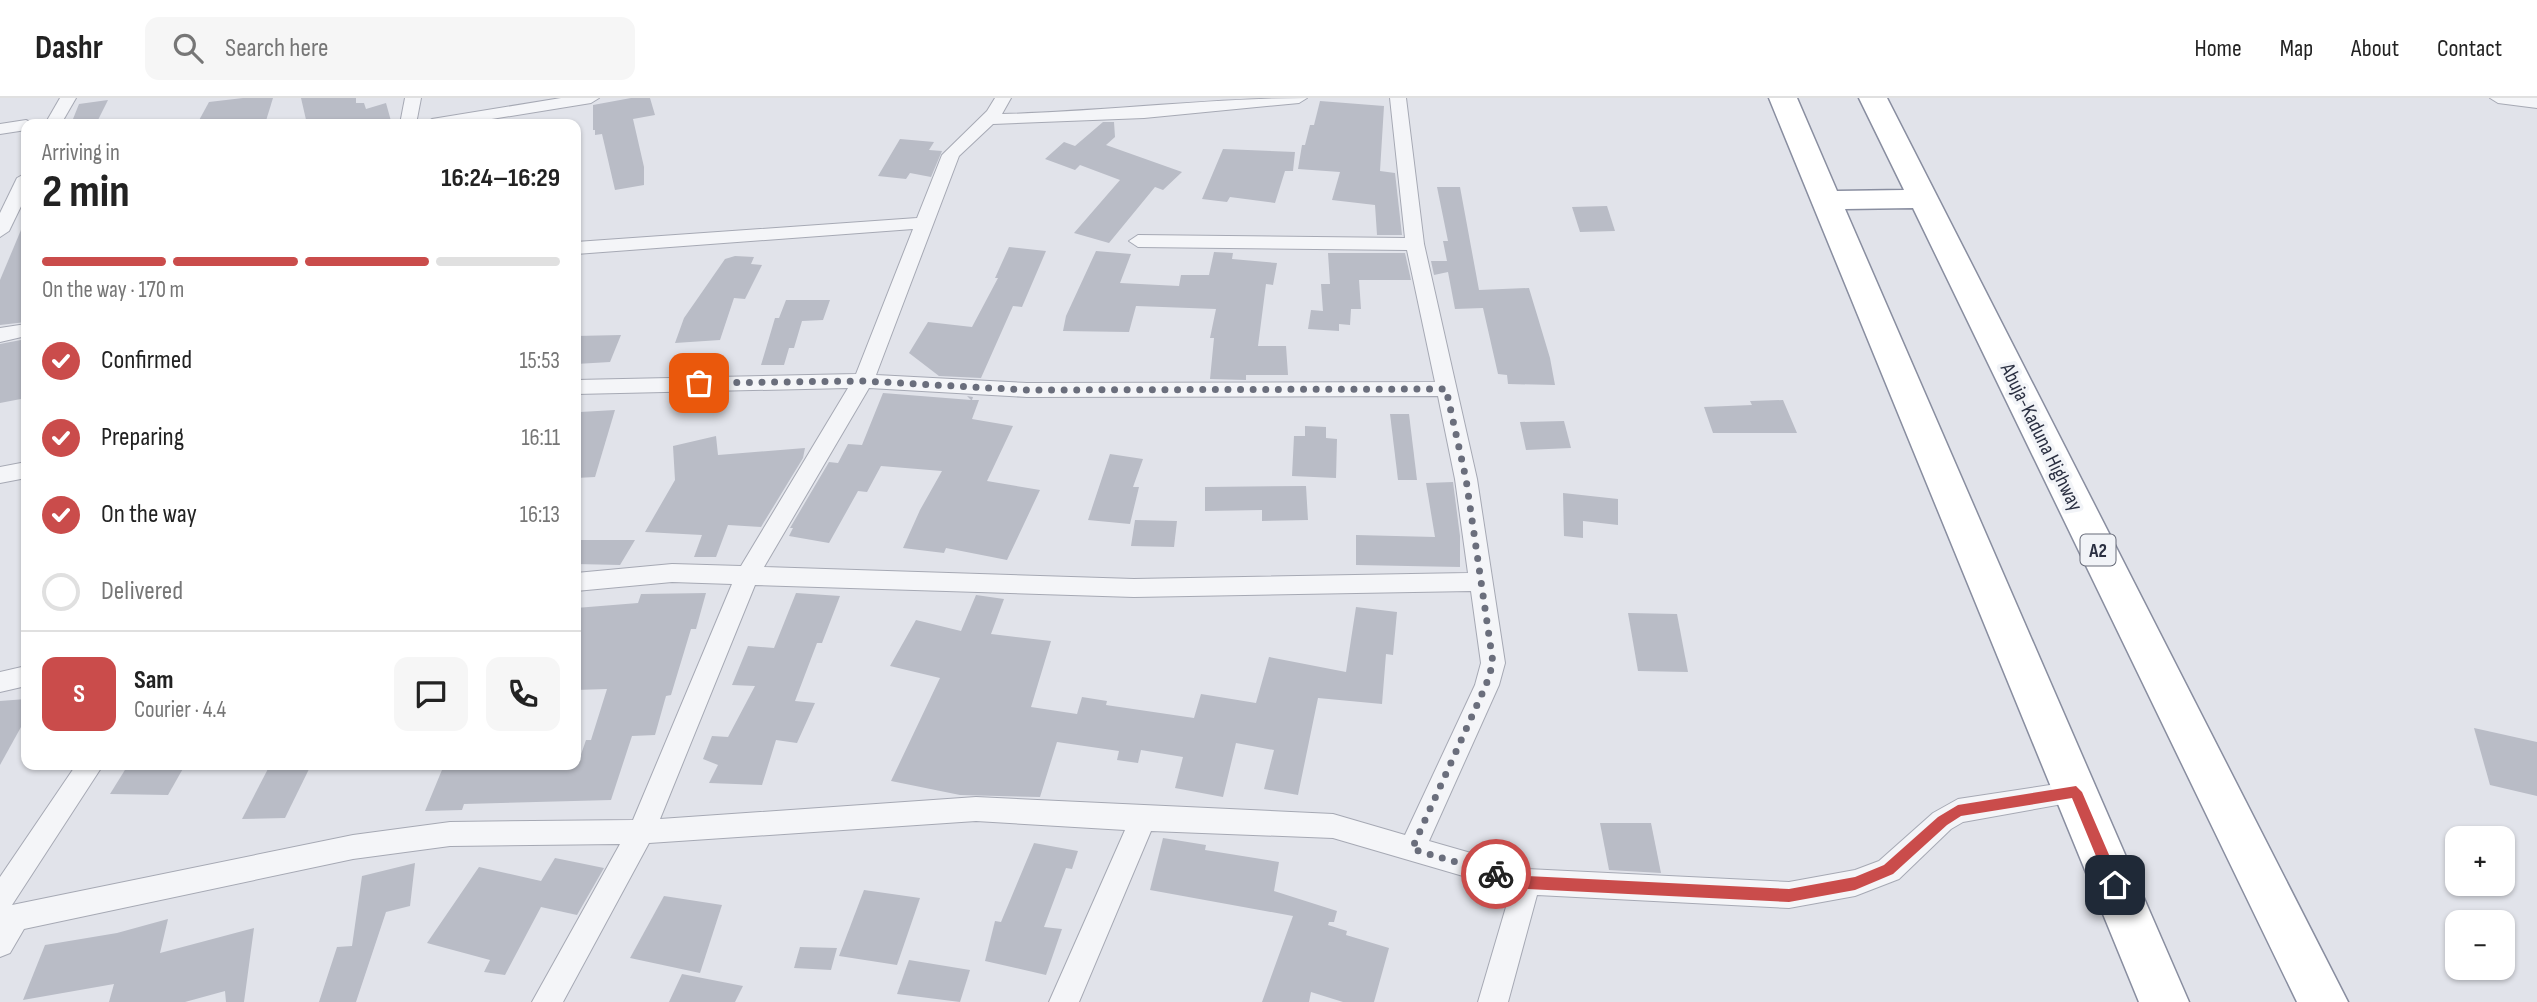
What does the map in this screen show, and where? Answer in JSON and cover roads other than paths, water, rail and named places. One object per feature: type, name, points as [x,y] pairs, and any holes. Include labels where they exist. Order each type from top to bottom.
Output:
[{"type":"highway","points":[[1783,98],[2164,1002]]},
{"type":"highway","name":"Abuja-Kaduna Highway","points":[[1873,98],[2323,1002]]},
{"type":"highway","points":[[1827,200],[1923,199]]},
{"type":"street","points":[[56,119],[68,98]]},
{"type":"street","points":[[409,119],[412,98]]},
{"type":"street","points":[[463,119],[591,98]]},
{"type":"street","points":[[547,1002],[641,832],[748,574],[863,381],[951,155],[961,141],[989,119],[1003,98]]},
{"type":"street","points":[[989,119],[1200,110],[1298,98]]},
{"type":"street","points":[[1398,98],[1415,244],[1466,479],[1493,663],[1486,685],[1412,849]]},
{"type":"street","points":[[2498,98],[2537,103]]},
{"type":"street","points":[[0,129],[21,126]]},
{"type":"street","points":[[0,231],[17,212]]},
{"type":"street","points":[[581,248],[925,223]]},
{"type":"street","points":[[1138,241],[1415,244]]},
{"type":"street","points":[[0,335],[21,331]]},
{"type":"street","points":[[581,387],[863,381],[1027,390],[1446,389]]},
{"type":"street","points":[[0,475],[21,471]]},
{"type":"street","points":[[581,582],[672,573],[1134,588],[1482,582]]},
{"type":"street","points":[[0,682],[21,677]]},
{"type":"street","points":[[0,944],[5,913],[87,770]]},
{"type":"street","points":[[5,913],[353,847],[450,834],[641,832],[976,808],[1143,819],[1333,826],[1527,882],[1789,895],[1855,883],[1889,870],[1942,821],[1958,811],[2076,792]]},
{"type":"street","points":[[1064,1002],[1143,819]]},
{"type":"street","points":[[1493,1002],[1527,882]]}]
